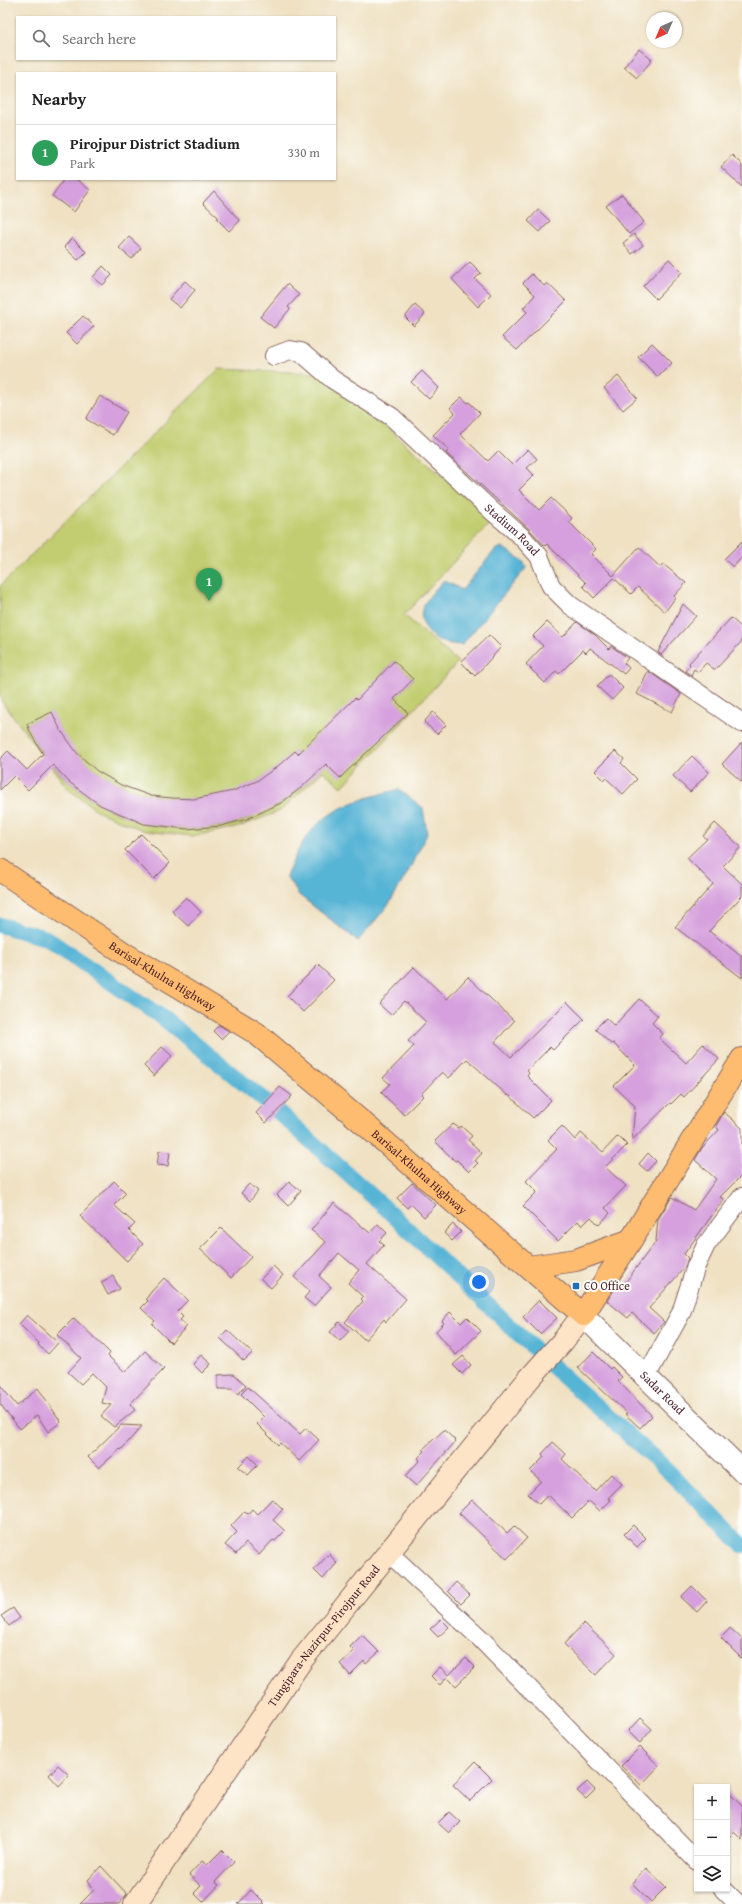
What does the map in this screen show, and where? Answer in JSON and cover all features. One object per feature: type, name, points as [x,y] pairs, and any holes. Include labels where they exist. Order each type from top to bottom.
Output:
[{"type":"highway","name":"Barisal-Khulna Highway","points":[[0,870],[125,954],[256,1033],[583,1315]]},
{"type":"highway","points":[[583,1315],[742,1060]]},
{"type":"highway","points":[[529,1267],[576,1260],[631,1240]]},
{"type":"main road","name":"Tungipara-Nazirpur-Pirojpur Road","points":[[135,1904],[301,1661],[528,1380],[563,1341],[583,1315]]},
{"type":"street","name":"Stadium Road","points":[[274,356],[290,350],[301,352],[332,379],[392,417],[492,512],[522,537],[539,556],[551,586],[570,605],[742,723]]},
{"type":"street","points":[[646,1377],[681,1313],[696,1266],[706,1245],[742,1197]]},
{"type":"street","name":"Sadar Road","points":[[583,1315],[742,1471]]},
{"type":"street","points":[[388,1553],[480,1638],[694,1858]]},
{"type":"street","points":[[726,1892],[738,1904]]},
{"type":"green space","points":[[219,369],[316,373],[353,398],[493,520],[404,615],[458,662],[342,787],[323,771],[280,811],[239,827],[192,836],[145,831],[99,812],[68,789],[0,699],[0,586]],"holes":[[[394,661],[413,679],[384,710],[365,692]],[[52,713],[69,745],[87,763],[108,778],[132,789],[157,796],[182,799],[208,797],[233,791],[262,778],[295,751],[317,772],[283,802],[258,816],[231,824],[204,828],[176,828],[148,823],[122,815],[97,802],[74,786],[59,773],[46,758],[35,742],[27,724]],[[407,713],[391,729],[381,719]]]},
{"type":"water","points":[[502,547],[523,561],[526,568],[462,645],[446,643],[434,638],[425,627],[421,614],[428,598],[444,580],[462,590],[495,550]]},
{"type":"water","points":[[399,789],[423,808],[427,834],[408,872],[389,904],[358,941],[299,895],[286,876],[301,845],[310,832],[332,813],[356,802]]},
{"type":"building","points":[[639,49],[652,60],[637,78],[624,67]]},
{"type":"building","points":[[732,155],[742,165],[742,187],[721,167]]},
{"type":"building","points":[[63,180],[77,180],[90,190],[74,212],[52,196]]},
{"type":"building","points":[[214,191],[240,221],[229,231],[217,219],[218,217],[203,203]]},
{"type":"building","points":[[622,194],[644,222],[629,234],[606,206]]},
{"type":"building","points":[[538,210],[550,221],[540,232],[528,221]]},
{"type":"building","points":[[634,234],[643,245],[632,254],[623,243]]},
{"type":"building","points":[[129,237],[141,248],[132,259],[119,248]]},
{"type":"building","points":[[72,238],[86,252],[78,260],[64,247]]},
{"type":"building","points":[[669,259],[682,272],[656,299],[643,286]]},
{"type":"building","points":[[470,262],[481,273],[475,279],[491,294],[478,307],[452,279]]},
{"type":"building","points":[[103,266],[112,275],[103,285],[93,277]]},
{"type":"building","points":[[532,274],[544,286],[547,283],[566,301],[517,350],[502,337],[527,312],[523,308],[535,295],[523,283]]},
{"type":"building","points":[[185,281],[195,290],[180,308],[169,299]]},
{"type":"building","points":[[287,284],[299,295],[288,307],[290,309],[274,328],[260,317]]},
{"type":"building","points":[[415,305],[425,314],[414,326],[405,317]]},
{"type":"building","points":[[83,316],[94,326],[77,344],[66,333]]},
{"type":"building","points":[[652,343],[672,363],[658,377],[638,357]]},
{"type":"building","points":[[422,371],[439,388],[429,399],[411,382]]},
{"type":"building","points":[[618,376],[637,398],[623,410],[604,388]]},
{"type":"building","points":[[100,396],[127,412],[113,435],[86,419]]},
{"type":"building","points":[[461,397],[468,403],[469,402],[480,413],[460,434],[488,461],[498,451],[512,465],[528,449],[537,459],[527,468],[534,475],[519,490],[539,510],[551,498],[572,518],[569,522],[596,549],[591,554],[613,576],[639,547],[660,567],[663,564],[686,583],[674,596],[675,598],[665,612],[638,587],[631,594],[614,578],[594,598],[583,586],[586,583],[547,544],[545,546],[529,529],[446,453],[449,450],[433,435],[455,413],[450,408]]},
{"type":"building","points":[[742,541],[742,557],[733,567],[724,559]]},
{"type":"building","points":[[683,604],[696,616],[661,655],[658,652]]},
{"type":"building","points":[[731,618],[742,628],[742,641],[715,670],[706,663],[698,672],[694,669],[691,675],[685,671],[690,665],[689,663]]},
{"type":"building","points":[[547,622],[563,637],[577,622],[594,634],[609,649],[611,646],[628,658],[624,663],[629,668],[624,674],[590,648],[586,653],[583,650],[559,674],[556,671],[545,683],[526,664],[543,646],[533,636]]},
{"type":"building","points":[[489,635],[501,647],[475,676],[461,662]]},
{"type":"building","points":[[394,661],[413,679],[394,699],[408,713],[340,778],[326,764],[302,787],[281,803],[247,819],[221,826],[187,829],[144,824],[100,805],[69,782],[53,765],[28,790],[14,776],[0,790],[0,759],[8,751],[27,770],[43,754],[27,724],[52,712],[60,729],[77,753],[97,771],[121,785],[151,796],[172,798],[194,799],[233,791],[257,781],[278,766],[295,751],[298,754],[355,698],[357,700]]},
{"type":"building","points":[[648,671],[681,694],[672,712],[637,694]]},
{"type":"building","points":[[609,674],[623,688],[612,700],[597,686]]},
{"type":"building","points":[[433,712],[446,725],[437,734],[424,722]]},
{"type":"building","points":[[742,742],[742,782],[722,764]]},
{"type":"building","points":[[615,751],[624,759],[621,763],[637,779],[623,794],[606,778],[604,780],[595,771]]},
{"type":"building","points":[[692,756],[709,772],[690,792],[673,776]]},
{"type":"building","points":[[715,823],[741,847],[723,866],[742,884],[742,896],[709,931],[742,957],[742,978],[675,927],[713,884],[687,858],[707,839],[703,836]]},
{"type":"building","points":[[141,834],[170,863],[154,879],[125,850]]},
{"type":"building","points":[[186,897],[201,912],[188,926],[172,911]]},
{"type":"building","points":[[318,965],[334,980],[303,1012],[287,996]]},
{"type":"building","points":[[414,967],[447,999],[468,977],[514,1021],[495,1042],[511,1057],[567,1002],[584,1019],[553,1050],[550,1047],[527,1071],[529,1073],[527,1076],[551,1100],[533,1118],[467,1059],[449,1078],[442,1072],[421,1094],[423,1096],[404,1115],[381,1092],[390,1084],[383,1078],[414,1046],[408,1041],[426,1022],[404,1001],[391,1015],[379,1004]]},
{"type":"building","points":[[639,999],[658,1016],[652,1023],[663,1034],[659,1038],[686,1063],[703,1044],[719,1059],[684,1097],[681,1094],[671,1104],[670,1103],[632,1140],[635,1106],[614,1086],[635,1065],[613,1043],[611,1044],[595,1029],[606,1018],[614,1026]]},
{"type":"building","points":[[219,1025],[229,1031],[221,1039],[213,1031]]},
{"type":"building","points":[[162,1047],[172,1056],[154,1076],[144,1066]]},
{"type":"building","points":[[280,1087],[292,1096],[266,1123],[256,1113]]},
{"type":"building","points":[[724,1112],[742,1128],[742,1175],[720,1197],[724,1199],[684,1254],[688,1258],[685,1267],[649,1308],[664,1322],[654,1333],[632,1313],[628,1318],[607,1301],[618,1284],[622,1287],[656,1241],[658,1219],[672,1197],[694,1210],[716,1179],[695,1160],[702,1148],[719,1130],[716,1126]]},
{"type":"building","points":[[453,1124],[459,1128],[461,1126],[472,1136],[468,1140],[482,1153],[475,1161],[478,1163],[469,1172],[457,1160],[455,1161],[435,1141]]},
{"type":"building","points":[[562,1126],[575,1140],[581,1133],[603,1152],[618,1136],[627,1145],[605,1167],[626,1186],[605,1208],[610,1213],[599,1225],[591,1217],[582,1226],[578,1221],[558,1241],[523,1206],[537,1192],[526,1181],[557,1149],[548,1140]]},
{"type":"building","points":[[159,1151],[170,1152],[168,1166],[157,1165]]},
{"type":"building","points":[[648,1153],[656,1161],[647,1171],[639,1164]]},
{"type":"building","points":[[114,1181],[126,1193],[114,1205],[135,1224],[129,1230],[143,1244],[127,1261],[80,1216]]},
{"type":"building","points":[[289,1181],[301,1191],[288,1206],[277,1195]]},
{"type":"building","points":[[412,1183],[436,1205],[424,1217],[411,1204],[407,1208],[397,1198]]},
{"type":"building","points":[[249,1184],[258,1191],[250,1201],[241,1193]]},
{"type":"building","points":[[334,1203],[370,1233],[378,1224],[387,1233],[379,1241],[384,1245],[367,1264],[406,1299],[386,1322],[384,1319],[365,1340],[345,1322],[363,1301],[361,1299],[363,1297],[348,1283],[359,1270],[339,1253],[319,1276],[331,1287],[314,1306],[304,1298],[310,1291],[294,1277],[326,1242],[311,1230]]},
{"type":"building","points":[[453,1224],[461,1232],[452,1241],[444,1233]]},
{"type":"building","points":[[221,1228],[251,1257],[231,1278],[200,1249]]},
{"type":"building","points":[[273,1266],[283,1275],[271,1288],[261,1279]]},
{"type":"building","points":[[113,1276],[120,1289],[108,1295],[101,1282]]},
{"type":"building","points":[[164,1278],[188,1300],[177,1311],[183,1317],[180,1320],[187,1326],[171,1343],[152,1324],[155,1321],[141,1308],[148,1301],[146,1299],[151,1292]]},
{"type":"building","points":[[539,1300],[557,1318],[540,1334],[523,1317]]},
{"type":"building","points":[[450,1312],[461,1323],[467,1317],[481,1331],[456,1355],[436,1331],[444,1323],[442,1321]]},
{"type":"building","points":[[27,1315],[58,1343],[48,1354],[19,1324]]},
{"type":"building","points":[[74,1318],[110,1353],[108,1356],[125,1372],[145,1351],[164,1369],[130,1404],[135,1410],[114,1427],[101,1416],[111,1405],[102,1403],[106,1387],[92,1373],[81,1384],[68,1372],[81,1358],[57,1335]]},
{"type":"building","points":[[339,1322],[349,1331],[340,1341],[330,1332]]},
{"type":"building","points":[[227,1330],[252,1353],[244,1361],[220,1338]]},
{"type":"building","points":[[593,1352],[610,1369],[612,1367],[622,1377],[618,1381],[652,1416],[640,1428],[625,1414],[627,1413],[578,1368]]},
{"type":"building","points":[[201,1355],[211,1364],[202,1373],[193,1364]]},
{"type":"building","points":[[463,1356],[471,1365],[462,1374],[453,1365]]},
{"type":"building","points":[[234,1374],[246,1385],[238,1394],[233,1389],[218,1389],[218,1375]]},
{"type":"building","points":[[0,1385],[17,1406],[38,1388],[61,1422],[48,1432],[37,1415],[20,1429],[0,1404]]},
{"type":"building","points":[[248,1387],[300,1434],[306,1428],[319,1440],[299,1461],[280,1443],[278,1445],[257,1424],[264,1417],[241,1394]]},
{"type":"building","points":[[121,1425],[142,1426],[121,1450],[120,1449],[99,1468],[88,1457]]},
{"type":"building","points":[[444,1430],[456,1441],[416,1486],[405,1476],[420,1460],[418,1458],[425,1451],[423,1449]]},
{"type":"building","points":[[553,1442],[566,1454],[562,1459],[595,1491],[611,1474],[622,1484],[608,1498],[611,1500],[600,1511],[589,1501],[572,1518],[548,1495],[539,1504],[528,1494],[541,1481],[530,1471],[544,1457],[542,1454]]},
{"type":"building","points":[[249,1456],[258,1465],[248,1475],[238,1467]]},
{"type":"building","points":[[272,1499],[283,1509],[273,1520],[285,1531],[275,1541],[273,1540],[259,1555],[246,1543],[236,1554],[225,1545],[237,1532],[231,1526],[245,1511],[248,1514],[252,1509],[257,1514]]},
{"type":"building","points":[[472,1500],[507,1533],[514,1526],[527,1538],[507,1559],[459,1513]]},
{"type":"building","points":[[633,1525],[646,1538],[637,1547],[624,1534]]},
{"type":"building","points":[[329,1554],[337,1563],[323,1579],[314,1570]]},
{"type":"building","points":[[456,1582],[470,1595],[461,1604],[448,1591]]},
{"type":"building","points":[[692,1586],[707,1601],[697,1612],[681,1597]]},
{"type":"building","points":[[13,1608],[20,1618],[9,1626],[1,1616]]},
{"type":"building","points":[[441,1619],[449,1627],[438,1637],[430,1629]]},
{"type":"building","points":[[584,1623],[616,1654],[596,1675],[564,1644]]},
{"type":"building","points":[[730,1628],[742,1639],[742,1659],[721,1638]]},
{"type":"building","points":[[362,1635],[379,1652],[366,1664],[364,1661],[350,1675],[340,1664],[354,1651],[350,1647]]},
{"type":"building","points":[[466,1658],[475,1667],[456,1686],[447,1677],[440,1685],[431,1676],[440,1667],[449,1675]]},
{"type":"building","points":[[640,1718],[652,1729],[640,1743],[628,1731]]},
{"type":"building","points":[[640,1747],[659,1766],[641,1785],[621,1766]]},
{"type":"building","points":[[475,1762],[492,1779],[470,1801],[453,1785]]},
{"type":"building","points":[[58,1765],[69,1775],[59,1786],[49,1775]]},
{"type":"building","points":[[587,1782],[595,1790],[586,1799],[577,1791]]},
{"type":"building","points":[[730,1794],[742,1806],[742,1840],[734,1832],[730,1836]]},
{"type":"building","points":[[449,1812],[460,1822],[449,1833],[438,1823]]},
{"type":"building","points":[[222,1850],[234,1862],[215,1882],[219,1885],[203,1902],[194,1893],[201,1886],[189,1875],[202,1861],[207,1865]]},
{"type":"building","points":[[101,1866],[127,1894],[119,1904],[80,1904],[94,1890],[88,1880]]},
{"type":"building","points":[[646,1868],[666,1887],[651,1902],[632,1883]]},
{"type":"building","points":[[251,1890],[265,1904],[238,1904]]},
{"type":"waterway","points":[[0,925],[46,938],[163,1018],[275,1109],[383,1206],[563,1376],[663,1466],[742,1545]]},
{"type":"place","name":"Pirojpur District Stadium","points":[[209,601]]},
{"type":"place","name":"CO Office","points":[[576,1286]]}]
